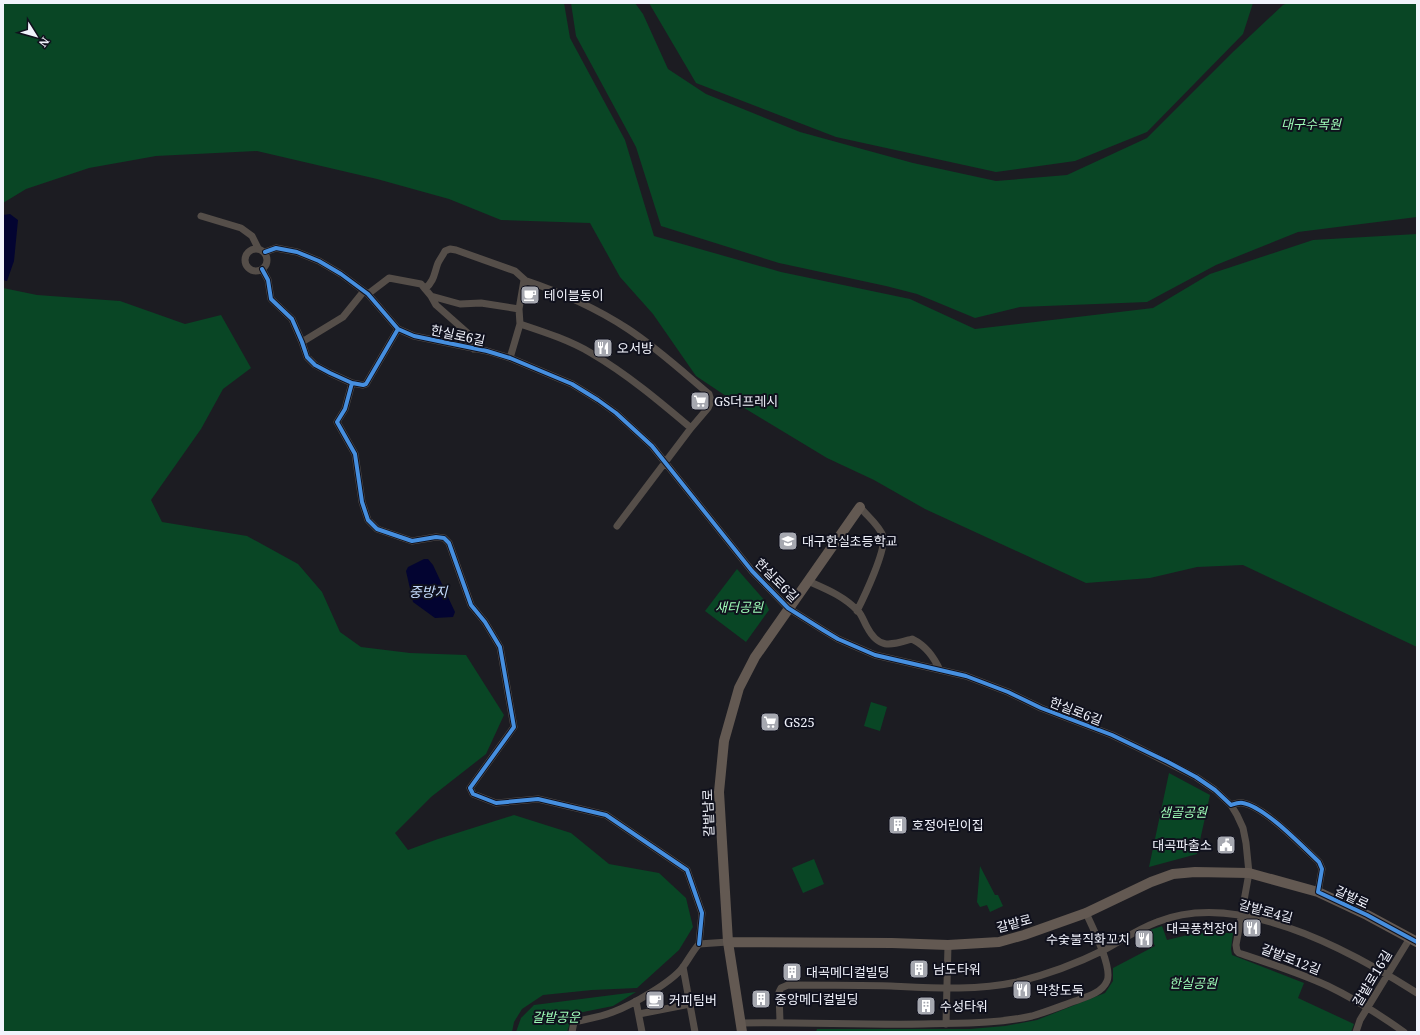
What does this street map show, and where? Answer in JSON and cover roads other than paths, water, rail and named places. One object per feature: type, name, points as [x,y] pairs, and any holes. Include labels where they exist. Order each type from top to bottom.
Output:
[{"type":"main road","name":"갈밭남로","points":[[741,1027],[728,942],[719,792],[724,741],[739,688],[755,657],[860,507]]},
{"type":"main road","name":"갈밭로","points":[[728,942],[892,943],[948,945],[999,942],[1024,936],[1086,913],[1151,882],[1173,874],[1196,872],[1249,873],[1318,892],[1367,915],[1414,940]]},
{"type":"street","points":[[201,216],[240,228],[252,236],[268,259],[262,269],[255,271],[252,270],[245,262],[246,255],[251,249],[261,250]]},
{"type":"street","name":"한실로6길","points":[[261,250],[276,248],[297,252],[319,261],[341,274],[366,292],[398,329],[414,336],[487,351],[510,358],[572,384],[616,412],[640,434],[666,462],[752,570],[788,608],[838,639],[875,655],[966,676],[1008,692],[1041,708],[1119,738],[1196,777],[1215,790],[1231,805],[1237,815],[1245,835],[1249,873]]},
{"type":"street","points":[[425,289],[436,273],[438,263],[445,251],[450,249],[515,271],[525,280],[578,302],[608,317],[629,330],[709,394],[711,401],[708,408],[691,428],[617,526]]},
{"type":"street","points":[[262,269],[268,280],[271,299],[292,319],[307,357],[315,365],[352,383],[363,385],[366,384],[398,329]]},
{"type":"street","points":[[302,342],[343,317],[366,292],[389,278],[421,284],[436,304],[471,336],[474,349]]},
{"type":"street","points":[[510,358],[520,324],[519,309],[525,280]]},
{"type":"street","points":[[431,296],[460,304],[481,303],[519,309]]},
{"type":"street","points":[[520,324],[558,338],[589,352],[639,386],[691,428]]},
{"type":"street","points":[[352,383],[345,409],[337,422],[355,454],[362,502],[368,520],[377,530],[412,541],[436,537],[444,538],[449,543],[471,605],[485,622],[500,646],[514,727],[470,788],[473,794],[496,803],[538,799],[606,815],[687,870],[702,914],[699,944],[683,967],[668,981],[636,1001],[613,1012],[574,1022],[572,1032]]},
{"type":"street","points":[[858,611],[875,571],[883,547],[883,537],[879,529],[860,507]]},
{"type":"street","points":[[808,581],[843,597],[858,611],[876,640],[888,645],[912,639],[922,644],[934,656],[940,670]]},
{"type":"street","points":[[885,657],[886,644]]},
{"type":"street","name":"갈밭로","points":[[1231,805],[1242,803],[1257,808],[1271,818],[1319,862],[1322,869],[1318,892]]},
{"type":"street","name":"갈밭로12길","points":[[1249,873],[1240,916],[1236,951],[1328,986],[1368,1007],[1404,1032]]},
{"type":"street","points":[[741,1027],[780,1022],[946,1024],[986,1022],[1030,1016],[1084,998],[1101,990],[1107,981],[1109,973],[1102,951],[1086,913]]},
{"type":"street","name":"갈밭로4길","points":[[780,1022],[780,992],[781,988],[788,985],[947,988],[992,986],[1018,981],[1071,964],[1102,951],[1140,930],[1173,916],[1188,914],[1223,913],[1272,923],[1322,941],[1360,958],[1417,993]]},
{"type":"street","name":"갈밭로16길","points":[[1356,1032],[1360,1020],[1388,974],[1414,940]]},
{"type":"street","points":[[699,944],[728,942]]},
{"type":"street","points":[[946,1024],[948,945]]},
{"type":"street","points":[[683,967],[695,1032]]},
{"type":"street","points":[[636,1001],[642,1032]]},
{"type":"street","points":[[639,1014],[690,1004]]},
{"type":"water","points":[[10,214],[18,220],[14,261],[7,281],[3,280],[3,215]]},
{"type":"water","name":"중방지","points":[[424,559],[428,559],[433,565],[455,612],[453,617],[435,618],[413,602],[406,571],[408,567]]},
{"type":"place","name":"테이블동이","points":[[530,295]]},
{"type":"place","name":"오서방","points":[[603,348]]},
{"type":"place","name":"GS더프레시","points":[[700,401]]},
{"type":"place","name":"대구한실초등학교","points":[[788,541]]},
{"type":"place","name":"GS25","points":[[770,722]]},
{"type":"place","name":"호정어린이집","points":[[898,825]]},
{"type":"place","name":"대곡파출소","points":[[1226,845]]},
{"type":"place","name":"대곡풍천장어","points":[[1252,928]]},
{"type":"place","name":"수숯불직화꼬치","points":[[1144,939]]},
{"type":"place","name":"남도타워","points":[[919,969]]},
{"type":"place","name":"대곡메디컬빌딩","points":[[792,972]]},
{"type":"place","name":"막창도둑","points":[[1022,990]]},
{"type":"place","name":"중앙메디컬빌딩","points":[[761,999]]},
{"type":"place","name":"커피팀버","points":[[655,1000]]},
{"type":"place","name":"수성타워","points":[[926,1006]]},
{"type":"park label","name":"대구수목원","points":[[1311,124]]},
{"type":"park label","name":"새터공원","points":[[739,607]]},
{"type":"park label","name":"샘골공원","points":[[1183,812]]},
{"type":"park label","name":"한실공원","points":[[1193,983]]},
{"type":"park label","name":"갈밭공운","points":[[556,1017]]}]
